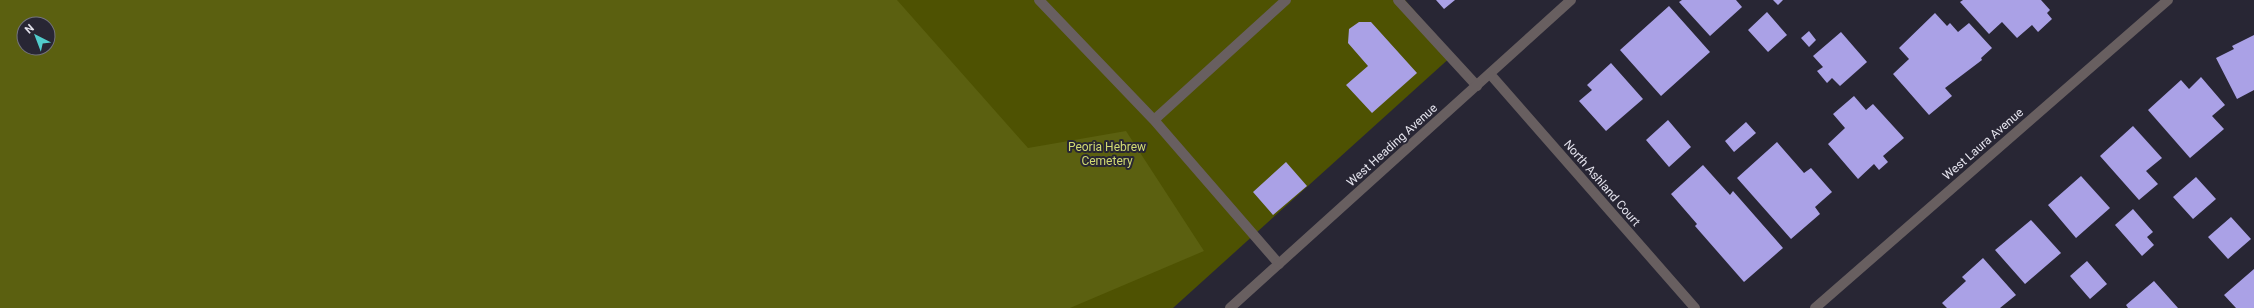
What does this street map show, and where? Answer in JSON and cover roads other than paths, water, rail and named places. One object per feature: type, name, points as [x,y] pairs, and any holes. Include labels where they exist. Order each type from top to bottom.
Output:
[{"type":"street","points":[[1040,0],[1154,120],[1279,264]]},
{"type":"street","points":[[1154,120],[1286,0]]},
{"type":"street","points":[[1398,0],[1476,86]]},
{"type":"street","name":"West Heading Avenue","points":[[1230,308],[1571,0]]},
{"type":"street","name":"West Laura Avenue","points":[[1815,308],[2168,0]]},
{"type":"street","name":"North Ashland Court","points":[[1490,74],[1696,308]]},
{"type":"park label","name":"Peoria Hebrew Cemetery","points":[[1107,154]]}]
